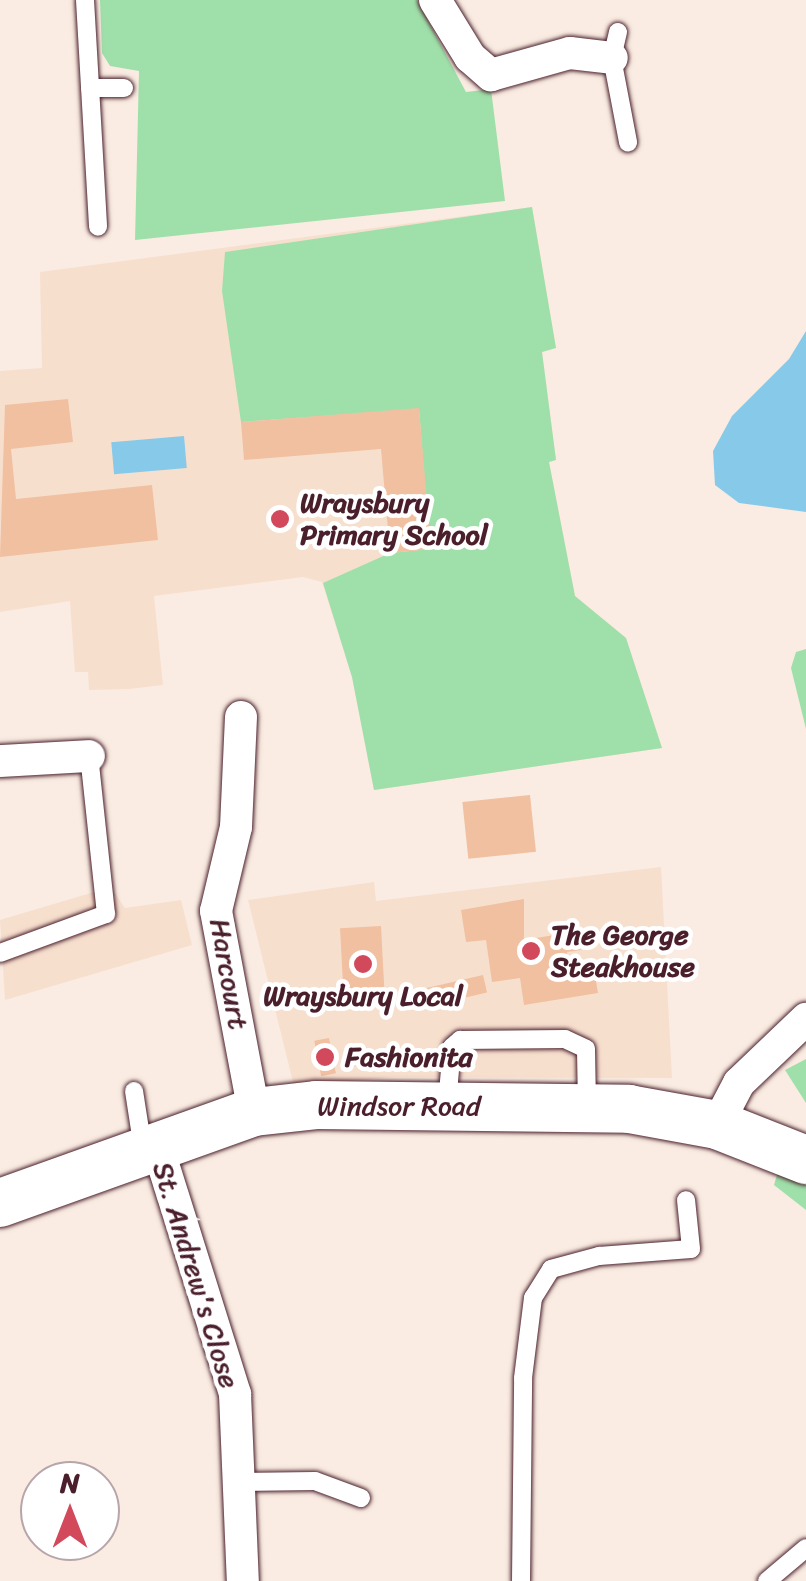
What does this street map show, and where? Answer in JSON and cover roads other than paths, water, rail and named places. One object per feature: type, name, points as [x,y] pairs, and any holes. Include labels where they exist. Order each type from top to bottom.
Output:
[{"type":"main road","name":"Windsor Road","points":[[0,1203],[254,1112],[447,1105],[588,1106],[716,1125],[806,1160]]},
{"type":"street","points":[[436,0],[470,57],[490,75],[615,45]]},
{"type":"street","name":"Harcourt","points":[[240,716],[236,827],[216,911],[254,1112]]},
{"type":"street","points":[[0,761],[89,756]]},
{"type":"street","points":[[716,1125],[740,1083],[806,1019]]},
{"type":"street","name":"St. Andrew's Close","points":[[151,1151],[235,1394],[243,1581]]},
{"type":"lane","points":[[85,0],[98,228]]},
{"type":"lane","points":[[615,45],[628,142]]},
{"type":"lane","points":[[90,88],[124,88]]},
{"type":"lane","points":[[0,953],[106,914],[89,756]]},
{"type":"lane","points":[[447,1105],[452,1047],[460,1040],[564,1039],[586,1049],[588,1106]]},
{"type":"lane","points":[[134,1091],[151,1151]]},
{"type":"lane","points":[[521,1581],[523,1378],[533,1298],[550,1270],[599,1256],[691,1249],[686,1200]]},
{"type":"lane","points":[[239,1482],[315,1481],[361,1498]]},
{"type":"lane","points":[[766,1581],[795,1573],[806,1548]]},
{"type":"water","points":[[806,331],[806,512],[739,503],[715,485],[713,451],[732,416],[789,359]]},
{"type":"water","points":[[184,436],[187,468],[114,474],[111,442]]},
{"type":"place","name":"Wraysbury Primary School","points":[[280,519]]},
{"type":"place","name":"The George Steakhouse","points":[[531,951]]},
{"type":"place","name":"Wraysbury Local","points":[[363,964]]},
{"type":"place","name":"Fashionita","points":[[325,1057]]}]
